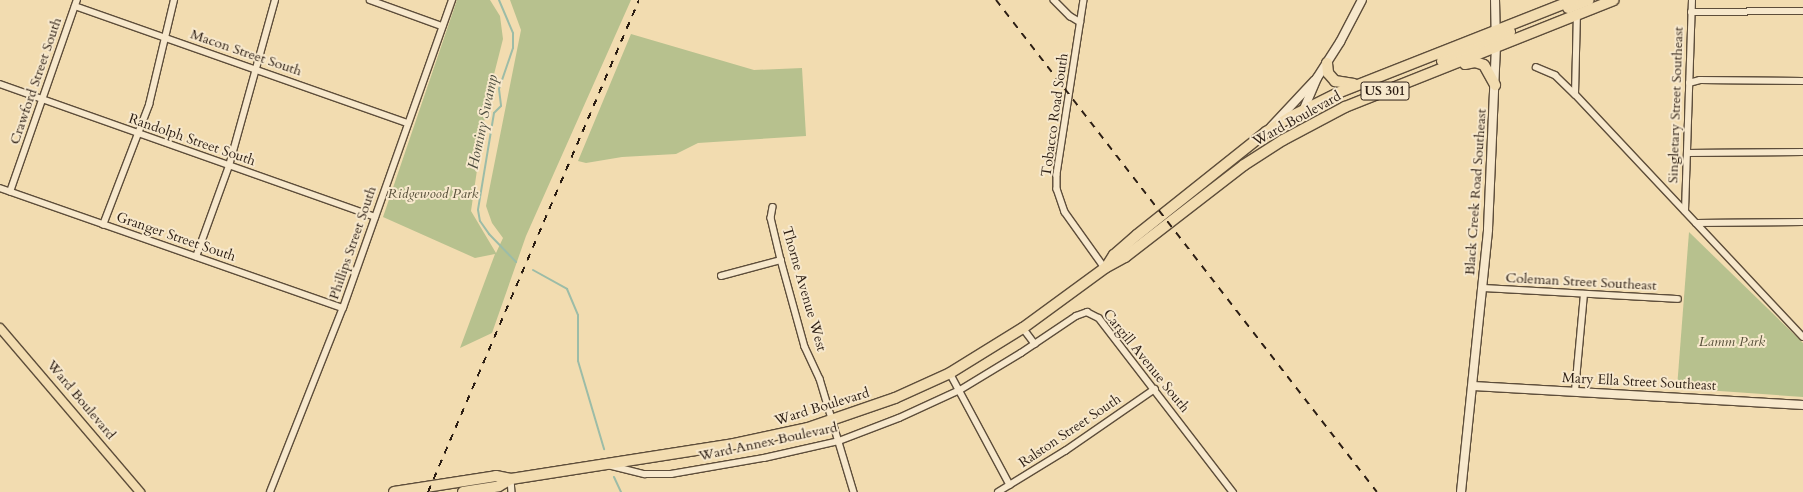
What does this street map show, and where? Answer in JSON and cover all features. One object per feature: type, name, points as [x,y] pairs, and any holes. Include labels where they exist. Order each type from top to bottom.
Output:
[{"type":"highway","name":"Ward Boulevard","points":[[394,492],[496,476],[511,479],[763,438],[833,421],[894,398],[950,373],[1023,328],[1105,268],[1125,257],[1244,165],[1289,136],[1362,100],[1445,66],[1496,38],[1574,0]]},
{"type":"highway","points":[[1362,100],[1402,77],[1589,0]]},
{"type":"highway","name":"Ward Boulevard","points":[[1105,268],[1114,255],[1137,235],[1266,132],[1302,111],[1358,85],[1496,38],[1577,14],[1614,0]]},
{"type":"highway","points":[[1445,66],[1455,68],[1469,62],[1480,63],[1488,70],[1495,85]]},
{"type":"highway","points":[[1327,63],[1328,73],[1335,81],[1358,85]]},
{"type":"highway","points":[[1289,136],[1302,111]]},
{"type":"highway","name":"Ward Boulevard","points":[[463,492],[499,486],[511,479]]},
{"type":"main road","name":"Ward Boulevard","points":[[0,328],[140,492]]},
{"type":"street","name":"Crawford Street South","points":[[10,192],[77,0]]},
{"type":"street","points":[[103,224],[139,134],[166,39],[174,0]]},
{"type":"street","points":[[196,257],[229,166],[275,0]]},
{"type":"street","points":[[370,0],[442,26]]},
{"type":"street","name":"Phillips Street South","points":[[270,492],[343,308],[452,0]]},
{"type":"street","points":[[1054,0],[1070,16],[1080,22]]},
{"type":"street","name":"Tobacco Road South","points":[[1084,0],[1057,175],[1057,189],[1065,212],[1105,268]]},
{"type":"street","points":[[1302,111],[1317,78],[1362,0]]},
{"type":"street","name":"Black Creek Road Southeast","points":[[1461,492],[1488,229],[1495,85],[1495,0]]},
{"type":"street","name":"Singletary Street Southeast","points":[[1685,211],[1692,0]]},
{"type":"street","name":"Macon Street South","points":[[75,6],[408,123]]},
{"type":"street","points":[[1691,12],[1803,11]]},
{"type":"street","points":[[1574,94],[1577,14]]},
{"type":"street","points":[[1536,67],[1555,75],[1574,94],[1803,337]]},
{"type":"street","points":[[1266,132],[1298,95],[1317,78]]},
{"type":"street","points":[[1689,83],[1700,80],[1803,81]]},
{"type":"street","name":"Randolph Street South","points":[[0,84],[375,217]]},
{"type":"street","points":[[1687,152],[1803,152]]},
{"type":"street","name":"Granger Street South","points":[[0,188],[343,308]]},
{"type":"street","name":"Thorne Avenue West","points":[[773,207],[771,218],[781,260],[806,347],[820,379],[854,492]]},
{"type":"street","points":[[1696,223],[1803,222]]},
{"type":"street","points":[[721,276],[781,260]]},
{"type":"street","name":"Coleman Street Southeast","points":[[1482,288],[1678,299]]},
{"type":"street","points":[[1575,392],[1584,294]]},
{"type":"street","name":"Cargill Avenue South","points":[[1035,344],[1076,316],[1093,313],[1099,318],[1155,389],[1234,492]]},
{"type":"street","points":[[1023,328],[1035,344]]},
{"type":"street","name":"Ward Annex Boulevard","points":[[605,464],[645,474],[671,474],[764,458],[839,441],[899,418],[960,390],[1035,344]]},
{"type":"street","points":[[950,373],[1010,485]]},
{"type":"street","name":"Mary Ella Street Southeast","points":[[1473,386],[1803,405]]},
{"type":"street","name":"Ralston Street South","points":[[998,492],[1065,451],[1155,389]]},
{"type":"street","points":[[511,479],[512,492]]},
{"type":"green space","name":"Ridgewood Park","points":[[457,0],[490,0],[500,16],[503,39],[487,102],[471,211],[496,253],[503,238],[492,223],[486,206],[521,30],[510,0],[631,0],[526,236],[492,333],[460,348],[495,254],[475,258],[383,217]]},
{"type":"green space","points":[[631,34],[754,70],[802,68],[806,136],[698,143],[676,154],[622,157],[586,163],[578,161]]},
{"type":"green space","name":"Lamm Park","points":[[1689,232],[1803,343],[1803,397],[1677,388]]},
{"type":"waterway","name":"Hominy Swamp","points":[[499,0],[513,33],[513,48],[499,89],[501,106],[494,113],[478,210],[480,221],[489,234],[516,262]]},
{"type":"waterway","name":"Hominy Swamp","points":[[533,270],[567,289],[578,315],[578,361],[604,449]]},
{"type":"waterway","name":"Hominy Swamp","points":[[614,477],[621,492]]},
{"type":"railway","points":[[428,492],[639,0]]},
{"type":"railway","points":[[996,0],[1377,492]]}]
